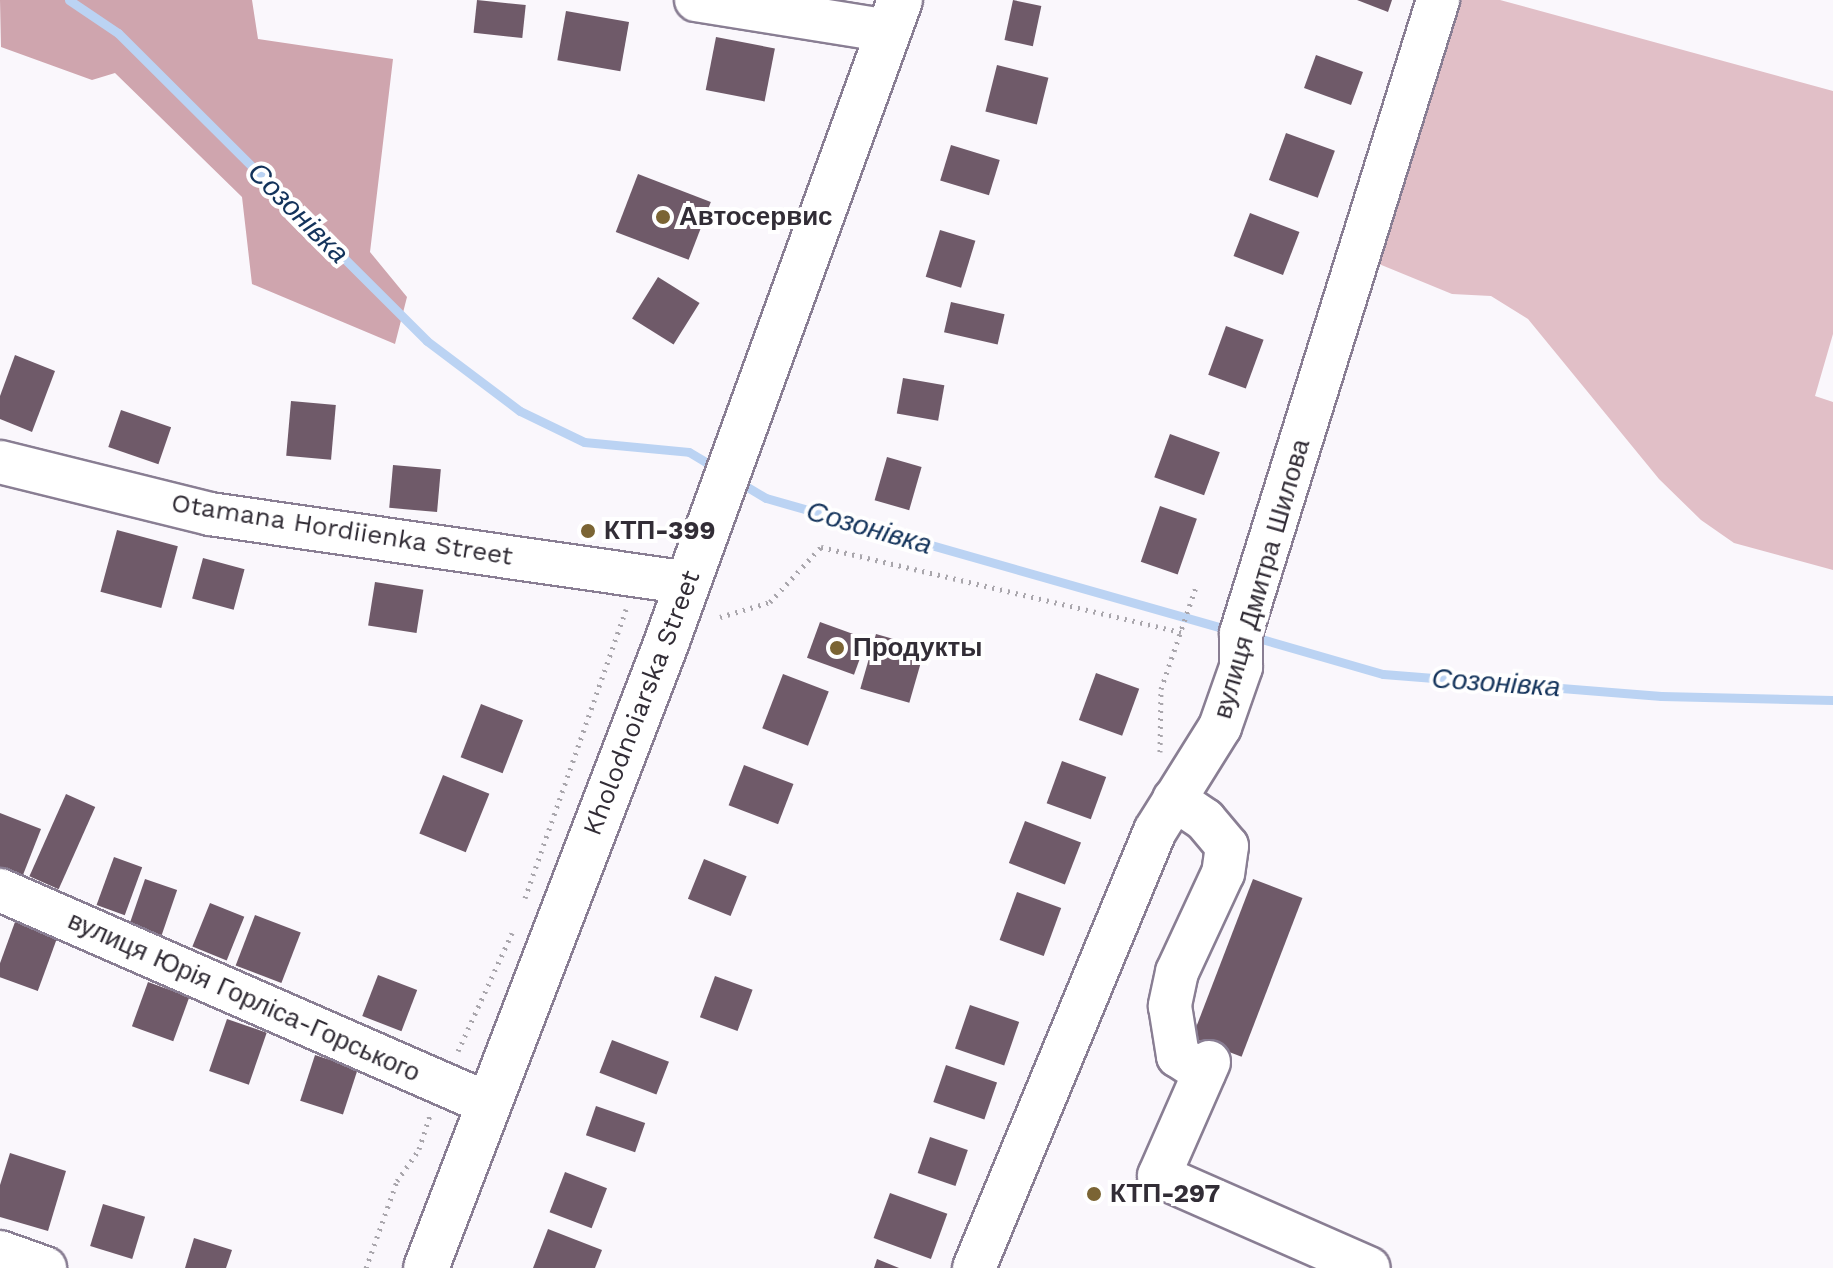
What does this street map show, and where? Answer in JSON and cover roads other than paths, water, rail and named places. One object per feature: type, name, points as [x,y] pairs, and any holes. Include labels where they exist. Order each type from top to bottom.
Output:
[{"type":"main road","name":"Kholodnoiarska Street","points":[[426,1268],[688,583],[895,15]]},
{"type":"street","points":[[696,0],[895,15]]},
{"type":"street","name":"вулиця Дмитра Шилова","points":[[974,1268],[1155,831],[1167,784],[1220,727],[1241,667],[1241,633],[1438,0]]},
{"type":"street","name":"Otamana Hordiienka Street","points":[[0,462],[210,514],[688,583]]},
{"type":"street","points":[[1167,784],[1227,846],[1223,873],[1177,972],[1170,1006],[1178,1056],[1206,1067],[1159,1176],[1369,1268]]},
{"type":"street","name":"вулиця Юрія Горліса-Горського","points":[[0,890],[489,1104]]},
{"type":"street","points":[[0,1252],[45,1268]]},
{"type":"waterway","name":"Созонівка","points":[[69,0],[118,33],[427,341],[520,411],[584,442],[689,452],[716,468]]},
{"type":"waterway","name":"Созонівка","points":[[739,482],[766,498],[1233,631]]},
{"type":"waterway","name":"Созонівка","points":[[1251,636],[1383,674],[1661,696],[1833,700]]},
{"type":"place","name":"Автосервис","points":[[663,217]]},
{"type":"place","name":"КТП-399","points":[[588,531]]},
{"type":"place","name":"Продукты","points":[[837,648]]},
{"type":"place","name":"КТП-297","points":[[1094,1194]]}]
